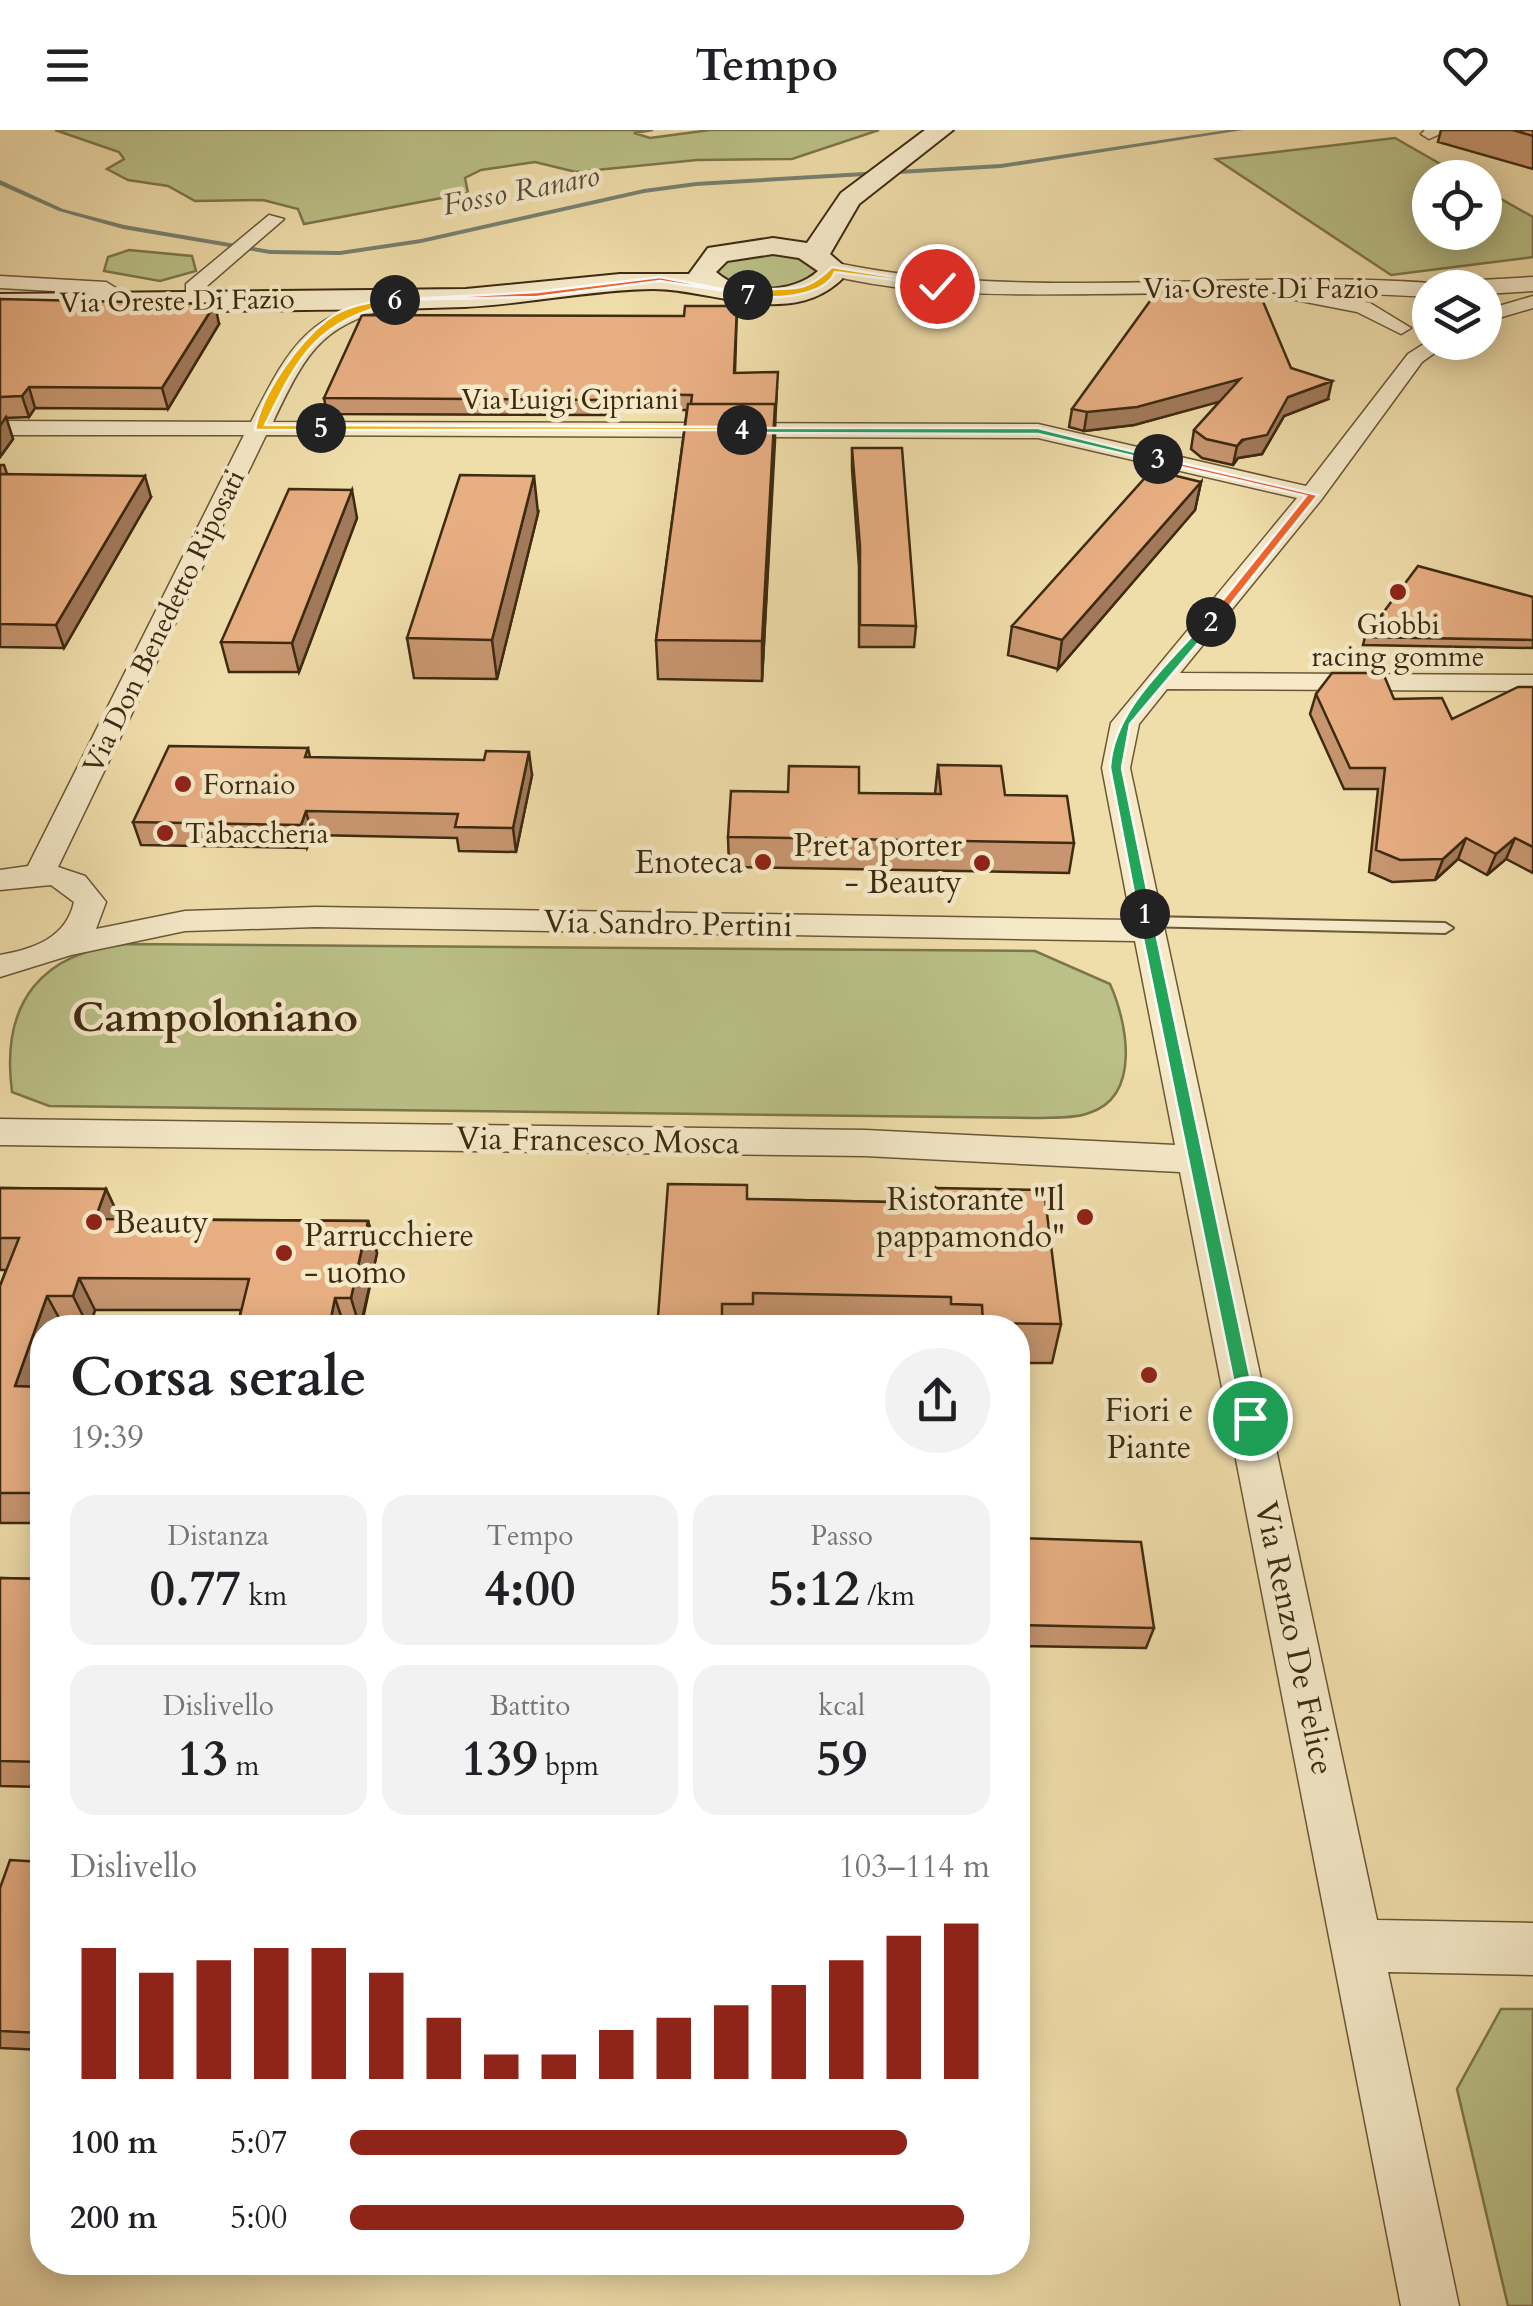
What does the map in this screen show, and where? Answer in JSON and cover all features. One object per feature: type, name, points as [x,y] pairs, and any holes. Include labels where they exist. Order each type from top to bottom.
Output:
[{"type":"main road","points":[[820,271],[826,227],[851,200],[941,130]]},
{"type":"main road","points":[[820,271],[756,296],[710,272],[730,250],[760,246],[810,226],[851,200]]},
{"type":"main road","points":[[760,246],[820,271]]},
{"type":"main road","name":"Via Oreste Di Fazio","points":[[0,291],[496,287],[710,272]]},
{"type":"main road","name":"Via Oreste Di Fazio","points":[[0,302],[537,294],[710,272]]},
{"type":"street","points":[[193,288],[275,219]]},
{"type":"street","name":"Via Oreste Di Fazio","points":[[820,271],[977,288],[1358,286],[1412,291]]},
{"type":"street","name":"Via Oreste Di Fazio","points":[[820,271],[980,296],[1412,292]]},
{"type":"street","points":[[0,282],[106,288]]},
{"type":"street","points":[[1502,286],[1533,284]]},
{"type":"street","points":[[1292,294],[1363,306],[1412,338]]},
{"type":"street","points":[[1502,294],[1533,294]]},
{"type":"street","points":[[1412,295],[1393,306],[1412,333]]},
{"type":"street","points":[[249,298],[296,310],[298,324],[283,352],[288,368]]},
{"type":"street","points":[[288,368],[331,321],[356,309],[405,298]]},
{"type":"street","points":[[1502,311],[1533,302]]},
{"type":"street","name":"Via Renzo De Felice","points":[[1412,353],[1312,495],[1125,723],[1117,744],[1116,768],[1430,2306]]},
{"type":"street","name":"Via Don Benedetto Riposati","points":[[39,874],[288,368]]},
{"type":"street","name":"Via Luigi Cipriani","points":[[0,428],[1038,431],[1312,495]]},
{"type":"street","points":[[1163,681],[1533,684]]},
{"type":"street","points":[[0,880],[39,874],[74,882],[90,902],[89,917],[62,946]]},
{"type":"street","name":"Via Sandro Pertini","points":[[90,902],[185,921]]},
{"type":"street","name":"Via Sandro Pertini","points":[[12,964],[62,946],[185,921],[316,918],[1148,927]]},
{"type":"street","points":[[0,991],[12,964]]},
{"type":"street","name":"Via Francesco Mosca","points":[[0,1132],[865,1143],[1196,1158]]},
{"type":"street","points":[[1358,1945],[1533,1949]]},
{"type":"lane","points":[[1148,927],[1444,928]]},
{"type":"green space","points":[[55,130],[653,130],[634,133],[650,138],[710,130],[879,130],[792,159],[697,160],[576,172],[535,162],[481,170],[465,178],[468,193],[304,224],[298,209],[263,200],[195,201],[168,186],[128,180],[107,169],[124,159],[119,152]]},
{"type":"green space","points":[[1395,138],[1433,160],[1412,160],[1412,250],[1502,250],[1502,200],[1533,217],[1533,257],[1391,275],[1216,159]]},
{"type":"green space","points":[[129,250],[192,256],[196,271],[160,281],[104,271],[108,257]]},
{"type":"green space","points":[[745,253],[793,254],[818,269],[816,276],[804,282],[766,289],[741,285],[717,274],[722,262]]},
{"type":"green space","points":[[127,944],[1035,951],[1110,984],[1121,1018],[1126,1056],[1117,1091],[1106,1104],[1083,1115],[1035,1118],[49,1106],[12,1092],[13,1032],[21,1007],[34,987],[51,970],[72,958]]},
{"type":"green space","points":[[1501,2009],[1533,2009],[1533,2306],[1508,2306],[1457,2089]]},
{"type":"building","points":[[1158,290],[1259,292],[1291,368],[1332,381],[1288,397],[1267,435],[1242,440],[1237,446],[1206,439],[1194,430],[1240,379],[1137,407],[1087,412],[1072,409]]},
{"type":"building","points":[[0,299],[215,304],[162,388],[29,387],[22,396],[0,397]]},
{"type":"building","points":[[685,306],[737,306],[734,373],[778,372],[776,404],[691,404],[692,395],[606,394],[605,400],[324,398],[362,315],[684,316]]},
{"type":"building","points":[[688,404],[775,404],[762,641],[656,640]]},
{"type":"building","points":[[852,448],[902,448],[916,626],[860,625],[860,546]]},
{"type":"building","points":[[1152,470],[1201,482],[1062,640],[1012,626]]},
{"type":"building","points":[[0,474],[145,476],[56,625],[0,624]]},
{"type":"building","points":[[460,475],[534,476],[492,640],[407,638]]},
{"type":"building","points":[[289,489],[352,490],[292,643],[221,642]]},
{"type":"building","points":[[1418,566],[1533,597],[1533,640],[1365,637]]},
{"type":"building","points":[[1332,673],[1383,673],[1394,699],[1442,698],[1452,719],[1518,687],[1533,687],[1533,847],[1515,838],[1496,854],[1466,838],[1443,859],[1400,860],[1376,850],[1385,768],[1350,768],[1316,694]]},
{"type":"building","points":[[169,746],[308,748],[305,757],[484,760],[486,751],[529,752],[513,828],[455,827],[458,814],[306,811],[301,825],[133,822]]},
{"type":"building","points":[[938,765],[1001,766],[1005,795],[1067,796],[1074,843],[728,837],[731,791],[788,792],[789,766],[859,767],[859,793],[941,794]]},
{"type":"building","points":[[668,1184],[747,1185],[747,1199],[937,1203],[936,1188],[1044,1190],[1061,1324],[1030,1324],[1030,1315],[983,1315],[982,1305],[951,1304],[951,1297],[753,1293],[753,1304],[722,1304],[722,1315],[658,1315]]},
{"type":"building","points":[[0,1188],[106,1189],[95,1219],[368,1221],[351,1298],[335,1298],[332,1315],[240,1315],[249,1279],[79,1278],[73,1296],[47,1296],[40,1315],[30,1315],[30,1344],[15,1386],[30,1387],[30,1493],[0,1493],[0,1286],[19,1238],[0,1238]]},
{"type":"building","points":[[1030,1538],[1141,1542],[1154,1628],[1030,1625]]},
{"type":"building","points":[[0,1578],[30,1579],[30,1762],[0,1761]]},
{"type":"building","points":[[10,1860],[30,1861],[30,2032],[0,2031],[0,1888]]},
{"type":"waterway","name":"Fosso Ranaro","points":[[0,182],[61,210],[123,227],[270,252],[340,253],[421,241],[644,191],[696,184],[1001,166],[1240,130]]},
{"type":"place","name":"Giobbi racing gomme","points":[[1398,592]]},
{"type":"place","name":"Fornaio","points":[[183,784]]},
{"type":"place","name":"Tabaccheria","points":[[165,833]]},
{"type":"place","name":"Enoteca","points":[[763,862]]},
{"type":"place","name":"Pret a porter - Beauty","points":[[982,863]]},
{"type":"place","name":"Ristorante \"Il pappamondo\"","points":[[1085,1217]]},
{"type":"place","name":"Beauty","points":[[94,1222]]},
{"type":"place","name":"Parrucchiere - uomo","points":[[284,1253]]},
{"type":"place","name":"Fiori e Piante","points":[[1149,1375]]},
{"type":"district","name":"Campoloniano","points":[[215,1016]]},
{"type":"route","points":[[937,286],[832,269],[828,280],[820,286],[774,296],[739,294],[712,285],[660,279],[537,294],[405,298],[370,305],[342,314],[318,334],[304,356],[288,368],[259,428],[1038,431],[1312,495],[1125,723],[1117,744],[1116,768],[1250,1418]]}]
